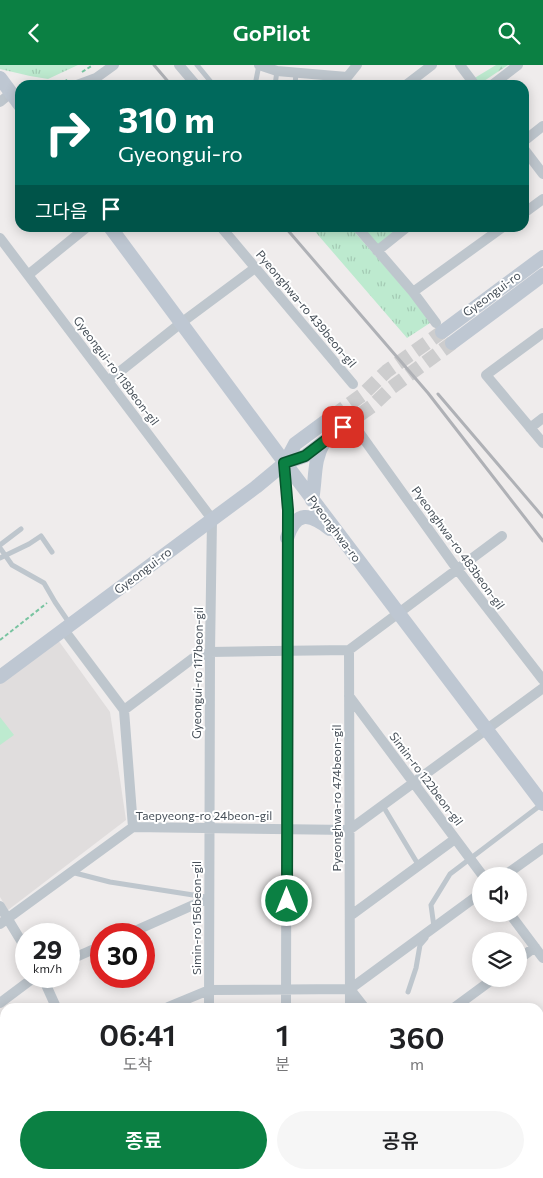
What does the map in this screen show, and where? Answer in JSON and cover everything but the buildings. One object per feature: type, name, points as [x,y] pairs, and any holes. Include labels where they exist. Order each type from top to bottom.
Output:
[{"type":"main road","points":[[0,78],[6,97]]},
{"type":"main road","name":"Pyeonghwa-ro","points":[[114,232],[284,463],[543,804]]},
{"type":"main road","name":"Gyeongui-ro","points":[[439,327],[543,257]]},
{"type":"main road","name":"Gyeongui-ro","points":[[452,343],[543,275]]},
{"type":"main road","name":"Gyeongui-ro","points":[[284,463],[295,444],[332,416]]},
{"type":"main road","name":"Gyeongui-ro","points":[[0,677],[284,463],[305,456],[324,442],[350,428]]},
{"type":"main road","points":[[312,500],[316,484],[317,459],[324,442]]},
{"type":"main road","points":[[287,538],[295,521],[307,517],[322,523],[342,539]]},
{"type":"street","points":[[101,80],[114,65]]},
{"type":"street","points":[[179,65],[192,80]]},
{"type":"street","points":[[259,65],[277,71],[338,80]]},
{"type":"street","points":[[345,80],[357,65]]},
{"type":"street","points":[[412,80],[432,65]]},
{"type":"street","points":[[460,65],[471,80]]},
{"type":"street","points":[[498,80],[518,65]]},
{"type":"street","points":[[529,137],[543,126]]},
{"type":"street","points":[[529,156],[543,174]]},
{"type":"street","points":[[529,209],[543,199]]},
{"type":"street","points":[[28,275],[81,232]]},
{"type":"street","name":"Pyeonghwa-ro 439beon-gil","points":[[225,232],[353,384]]},
{"type":"street","points":[[361,232],[414,292],[439,327]]},
{"type":"street","points":[[377,251],[401,232]]},
{"type":"street","points":[[414,292],[496,232]]},
{"type":"street","name":"Gyeongui-ro 118beon-gil","points":[[0,238],[212,519]]},
{"type":"street","points":[[108,381],[255,268]]},
{"type":"street","points":[[543,333],[486,375],[543,443]]},
{"type":"street","points":[[530,428],[543,418]]},
{"type":"street","name":"Pyeonghwa-ro 483beon-gil","points":[[350,428],[543,680]]},
{"type":"street","points":[[284,463],[287,538],[286,1003]]},
{"type":"street","name":"Gyeongui-ro 117beon-gil","points":[[209,828],[212,519]]},
{"type":"street","points":[[124,711],[192,659],[210,652],[349,650],[502,536]]},
{"type":"street","points":[[67,627],[124,711],[133,827]]},
{"type":"street","name":"Pyeonghwa-ro 474beon-gil","points":[[349,650],[350,1003]]},
{"type":"street","points":[[349,830],[543,688]]},
{"type":"street","name":"Simin-ro 122beon-gil","points":[[349,696],[476,867]]},
{"type":"street","name":"Taepyeong-ro 24beon-gil","points":[[4,921],[133,827],[349,830]]},
{"type":"street","name":"Simin-ro 156beon-gil","points":[[209,828],[209,1003]]},
{"type":"street","points":[[350,916],[455,839]]},
{"type":"street","points":[[517,867],[543,848]]},
{"type":"street","points":[[153,923],[209,898]]},
{"type":"street","points":[[178,1003],[209,990],[350,989],[472,900]]},
{"type":"street","points":[[0,906],[4,921],[15,935]]},
{"type":"street","points":[[516,922],[543,958]]},
{"type":"street","points":[[527,953],[535,947]]},
{"type":"street","points":[[460,1003],[482,987]]},
{"type":"street","points":[[0,1003],[20,988]]},
{"type":"street","points":[[47,988],[54,1003]]},
{"type":"street","points":[[350,989],[361,1003]]},
{"type":"lane","points":[[197,65],[208,80]]},
{"type":"lane","points":[[256,80],[259,65]]},
{"type":"lane","points":[[276,80],[277,71]]},
{"type":"lane","points":[[295,80],[296,73]]},
{"type":"lane","points":[[21,529],[0,546],[2,556],[12,565],[44,583],[67,627]]},
{"type":"lane","points":[[2,556],[29,544],[41,536],[52,552]]},
{"type":"lane","points":[[408,992],[416,968],[420,945],[434,928],[431,905],[450,874],[543,804]]},
{"type":"lane","points":[[382,805],[419,865]]},
{"type":"lane","points":[[71,872],[110,883],[209,898]]},
{"type":"path","points":[[0,640],[53,599]]},
{"type":"shaded area","points":[[58,640],[110,712],[126,820],[8,910],[0,897],[0,684]]},
{"type":"green space","points":[[0,65],[78,65],[48,79],[0,69]]},
{"type":"green space","points":[[496,65],[508,65],[486,80],[473,79]]},
{"type":"green space","points":[[315,232],[355,232],[433,321],[407,338]]},
{"type":"green space","points":[[365,232],[397,232],[378,246]]},
{"type":"green space","points":[[0,717],[14,735],[0,745]]},
{"type":"tunnel","points":[[333,416],[362,395],[387,371],[442,332]]},
{"type":"tunnel","points":[[343,427],[372,406],[391,388],[452,343]]},
{"type":"railway","points":[[154,65],[167,80]]},
{"type":"railway","points":[[289,232],[428,393],[543,541]]},
{"type":"railway","points":[[438,394],[543,517]]},
{"type":"route","points":[[287,901],[288,510],[284,463],[305,456],[343,427]]}]
